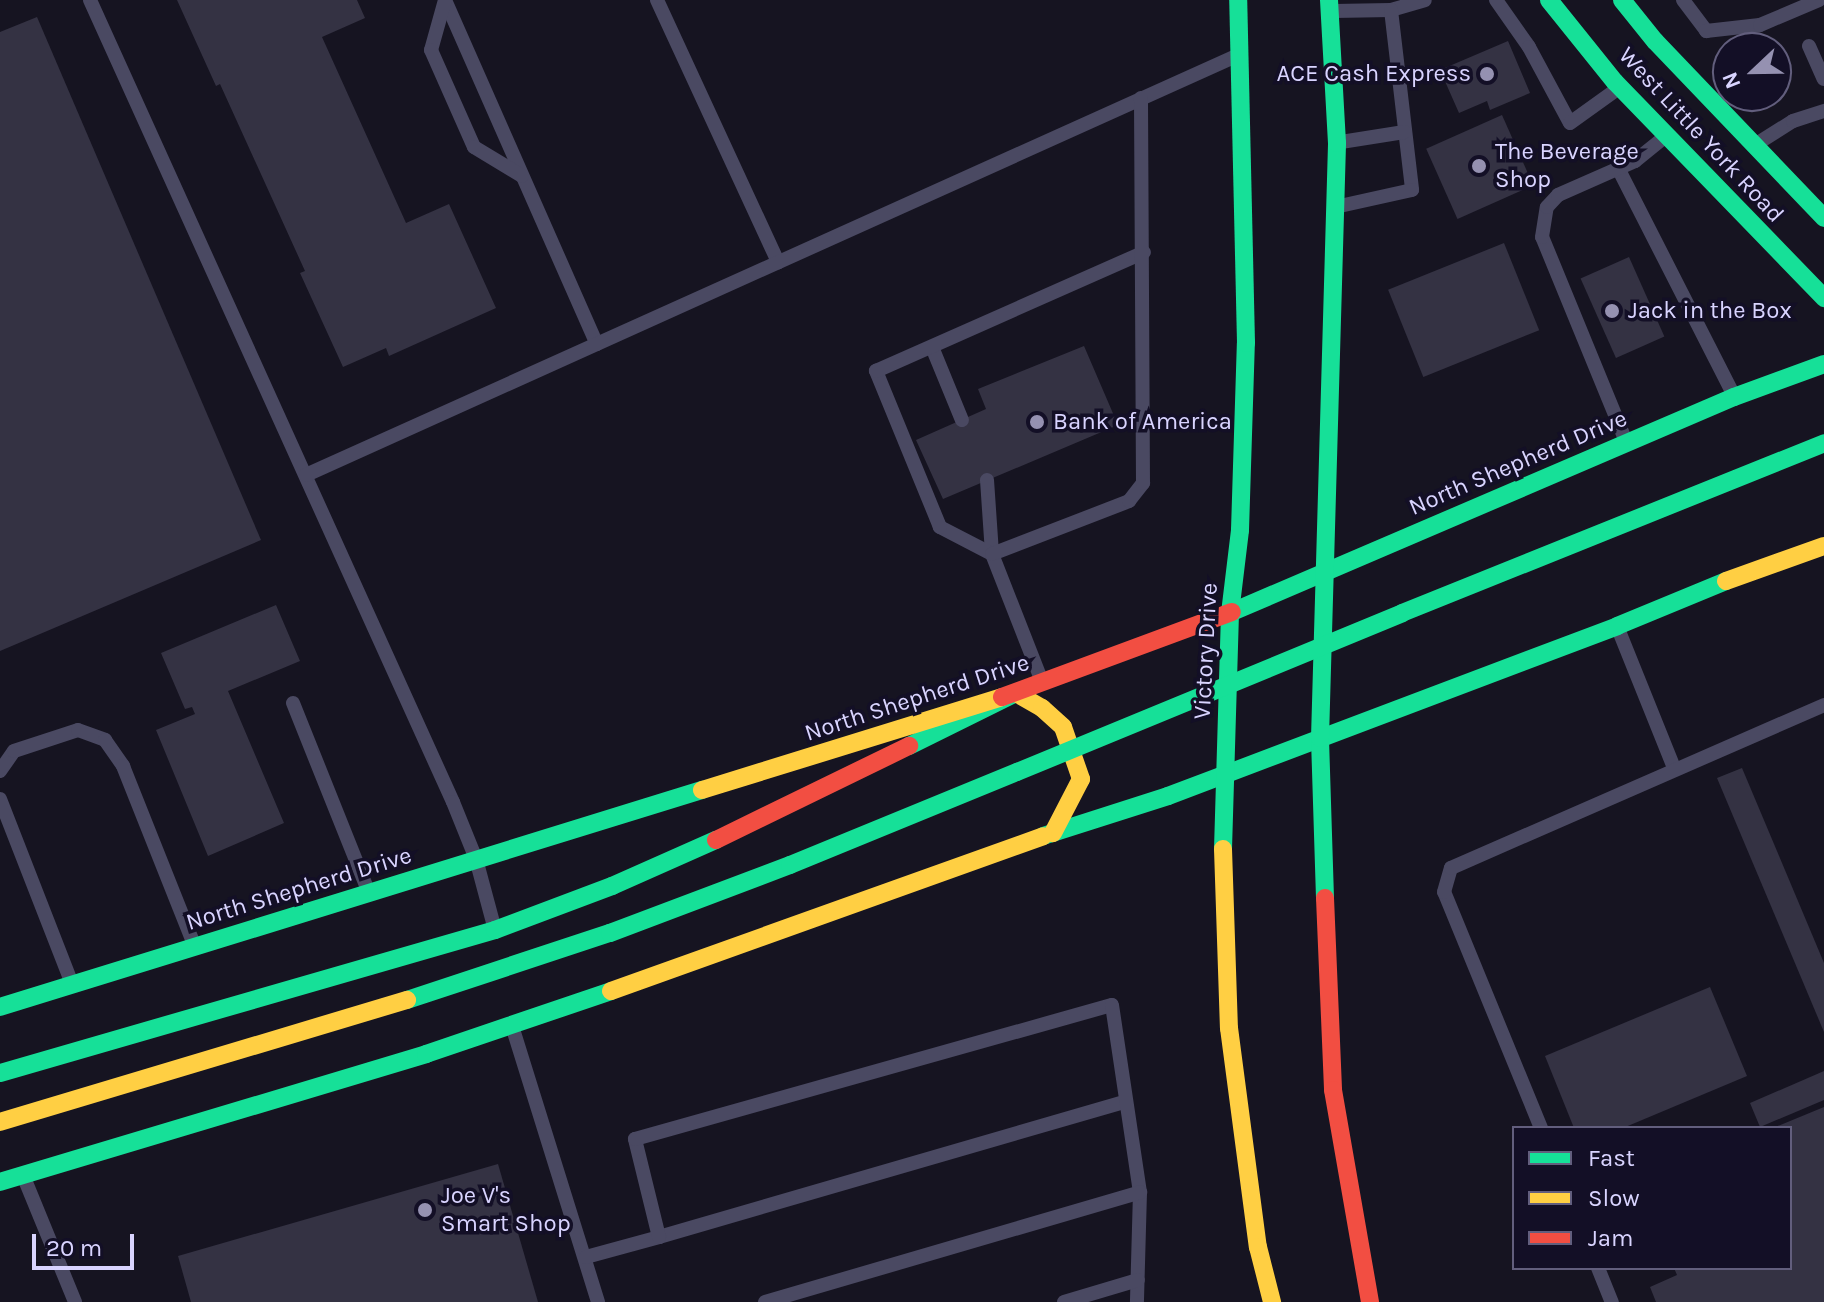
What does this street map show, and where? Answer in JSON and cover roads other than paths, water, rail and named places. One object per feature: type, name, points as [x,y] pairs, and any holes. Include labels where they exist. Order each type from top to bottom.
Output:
[{"type":"main road","name":"Victory Drive","points":[[1238,0],[1246,328],[1240,530],[1230,613],[1223,865],[1229,1028],[1258,1247],[1272,1302]]},
{"type":"main road","name":"West Little York Road","points":[[1549,0],[1620,87],[1824,298]]},
{"type":"main road","name":"West Little York Road","points":[[1622,0],[1655,41],[1824,218]]},
{"type":"main road","points":[[1329,5],[1337,143],[1320,738],[1333,1090],[1370,1302]]},
{"type":"main road","name":"North Shepherd Drive","points":[[0,1007],[1016,693],[1230,613],[1734,397],[1824,364]]},
{"type":"main road","points":[[0,1122],[427,994],[610,933],[790,865],[1824,443]]},
{"type":"main road","points":[[1708,587],[1785,538]]},
{"type":"main road","points":[[0,1182],[512,1024],[1224,775],[1617,626],[1708,587],[1824,546]]},
{"type":"main road","points":[[0,1073],[495,930],[612,886],[742,829],[1016,693],[1042,708],[1063,727],[1081,779],[1053,833]]},
{"type":"lane","points":[[90,0],[476,859],[495,930]]},
{"type":"lane","points":[[445,0],[597,344]]},
{"type":"lane","points":[[445,0],[431,50],[474,147],[523,176]]},
{"type":"lane","points":[[657,0],[778,262]]},
{"type":"lane","points":[[1329,5],[1391,10],[1425,0]]},
{"type":"lane","points":[[1496,0],[1529,47],[1570,123],[1620,87]]},
{"type":"lane","points":[[1683,0],[1706,31],[1760,25],[1819,0]]},
{"type":"lane","points":[[1336,207],[1412,190],[1391,10]]},
{"type":"lane","points":[[1809,46],[1824,79]]},
{"type":"lane","points":[[306,475],[1241,53]]},
{"type":"lane","points":[[1141,98],[1144,252],[1143,483],[1129,501],[992,554],[940,527],[876,371],[1144,252]]},
{"type":"lane","points":[[1754,146],[1793,121],[1824,111]]},
{"type":"lane","points":[[1337,143],[1404,132]]},
{"type":"lane","points":[[1627,443],[1542,237],[1547,207],[1558,195],[1619,170],[1667,136]]},
{"type":"lane","points":[[1619,170],[1734,397]]},
{"type":"lane","points":[[932,347],[962,420]]},
{"type":"lane","points":[[987,480],[992,554],[1043,683]]},
{"type":"lane","points":[[1617,626],[1674,768]]},
{"type":"lane","points":[[293,703],[368,892]]},
{"type":"lane","points":[[1540,1126],[1444,892],[1451,868],[1824,705]]},
{"type":"lane","points":[[0,771],[14,751],[78,730],[105,740],[123,766],[195,946]]},
{"type":"lane","points":[[0,799],[72,984]]},
{"type":"lane","points":[[659,1237],[635,1139],[1112,1005],[1140,1192],[1137,1302]]},
{"type":"lane","points":[[512,1024],[598,1302]]},
{"type":"lane","points":[[586,1257],[1126,1101]]},
{"type":"lane","points":[[23,1175],[75,1302]]},
{"type":"lane","points":[[765,1302],[1140,1192]]},
{"type":"lane","points":[[1599,1270],[1612,1302]]},
{"type":"lane","points":[[1064,1302],[1138,1280]]},
{"type":"place","name":"ACE Cash Express","points":[[1487,74]]},
{"type":"place","name":"The Beverage Shop","points":[[1479,166]]},
{"type":"place","name":"Jack in the Box","points":[[1612,311]]},
{"type":"place","name":"Bank of America","points":[[1037,422]]},
{"type":"place","name":"Joe V's Smart Shop","points":[[425,1210]]}]
